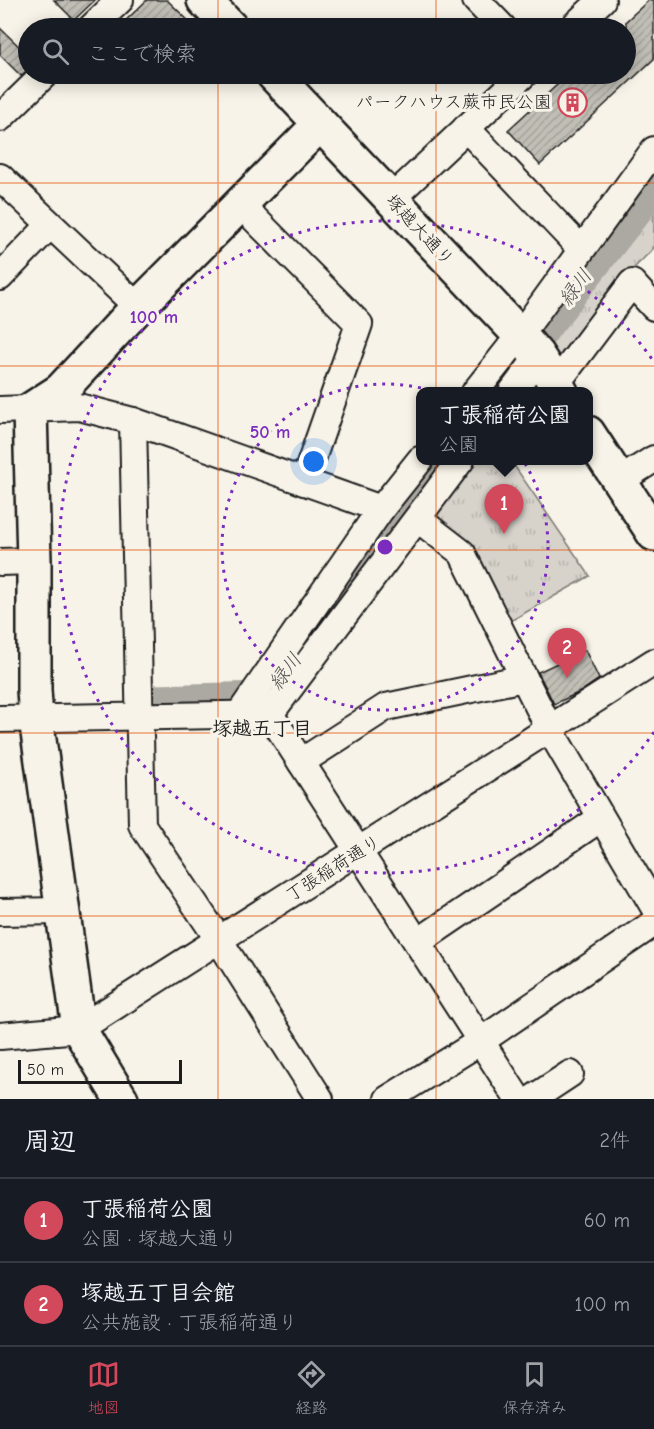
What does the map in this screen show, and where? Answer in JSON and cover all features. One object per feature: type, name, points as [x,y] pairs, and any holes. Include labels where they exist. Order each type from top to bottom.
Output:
[{"type":"street","points":[[101,18],[120,0]]},
{"type":"street","points":[[204,0],[221,18]]},
{"type":"street","points":[[476,0],[493,18]]},
{"type":"street","points":[[583,18],[602,0]]},
{"type":"street","points":[[0,118],[35,84]]},
{"type":"street","name":"塚越大通り","points":[[282,84],[529,346],[557,387]]},
{"type":"street","points":[[391,199],[513,84]]},
{"type":"street","points":[[15,410],[61,390],[138,307],[320,124]]},
{"type":"street","points":[[466,128],[581,249]]},
{"type":"street","points":[[514,387],[529,346],[581,249],[654,150]]},
{"type":"street","points":[[0,177],[138,307]]},
{"type":"street","points":[[240,204],[360,324],[304,482]]},
{"type":"street","points":[[0,277],[50,225]]},
{"type":"street","points":[[559,387],[632,283],[654,307]]},
{"type":"street","points":[[481,387],[529,346]]},
{"type":"street","points":[[15,410],[79,408],[133,421],[381,509]]},
{"type":"street","points":[[15,410],[34,561],[35,706],[80,1029],[121,1099]]},
{"type":"street","points":[[133,421],[142,825],[219,940],[320,1099]]},
{"type":"street","points":[[593,441],[654,534]]},
{"type":"street","points":[[619,481],[654,459]]},
{"type":"street","points":[[239,714],[381,509],[416,465]]},
{"type":"street","points":[[270,714],[457,465]]},
{"type":"street","points":[[418,519],[462,553],[550,730],[654,907]]},
{"type":"street","points":[[0,562],[34,561]]},
{"type":"street","name":"丁張稲荷通り","points":[[0,1036],[80,1029],[654,662]]},
{"type":"street","points":[[301,762],[386,707],[524,678]]},
{"type":"street","points":[[0,719],[35,706],[270,714]]},
{"type":"street","points":[[270,714],[518,1099]]},
{"type":"street","points":[[418,942],[601,818]]},
{"type":"street","points":[[0,912],[63,911]]},
{"type":"street","points":[[388,1099],[481,1041],[654,923]]},
{"type":"street","points":[[532,1099],[570,1074]]},
{"type":"green space","points":[[654,182],[654,248],[631,271],[557,364],[537,334]]},
{"type":"green space","points":[[465,465],[514,465],[590,576],[507,623],[426,519]]},
{"type":"building","points":[[54,0],[95,0],[76,18],[72,18]]},
{"type":"building","points":[[147,0],[167,0],[186,18],[128,18]]},
{"type":"building","name":"パークハウス蕨市民公園","points":[[649,0],[654,0],[654,59],[636,76],[636,18],[629,18]]},
{"type":"building","points":[[0,28],[18,45],[18,73],[0,55]]},
{"type":"building","name":"パークハウス蕨市民公園","points":[[558,84],[627,84],[540,165],[508,130]]},
{"type":"building","points":[[585,650],[599,679],[580,692],[554,704],[538,672]]},
{"type":"waterway","name":"緑川","points":[[499,387],[544,323],[654,182]]},
{"type":"waterway","name":"緑川","points":[[155,704],[262,701],[440,465]]},
{"type":"place","name":"パークハウス蕨市民公園","points":[[573,102]]},
{"type":"place","name":"丁張稲荷公園","points":[[504,534]]},
{"type":"place","name":"塚越五丁目会館","points":[[567,678]]},
{"type":"district","name":"塚越五丁目","points":[[262,728]]}]
